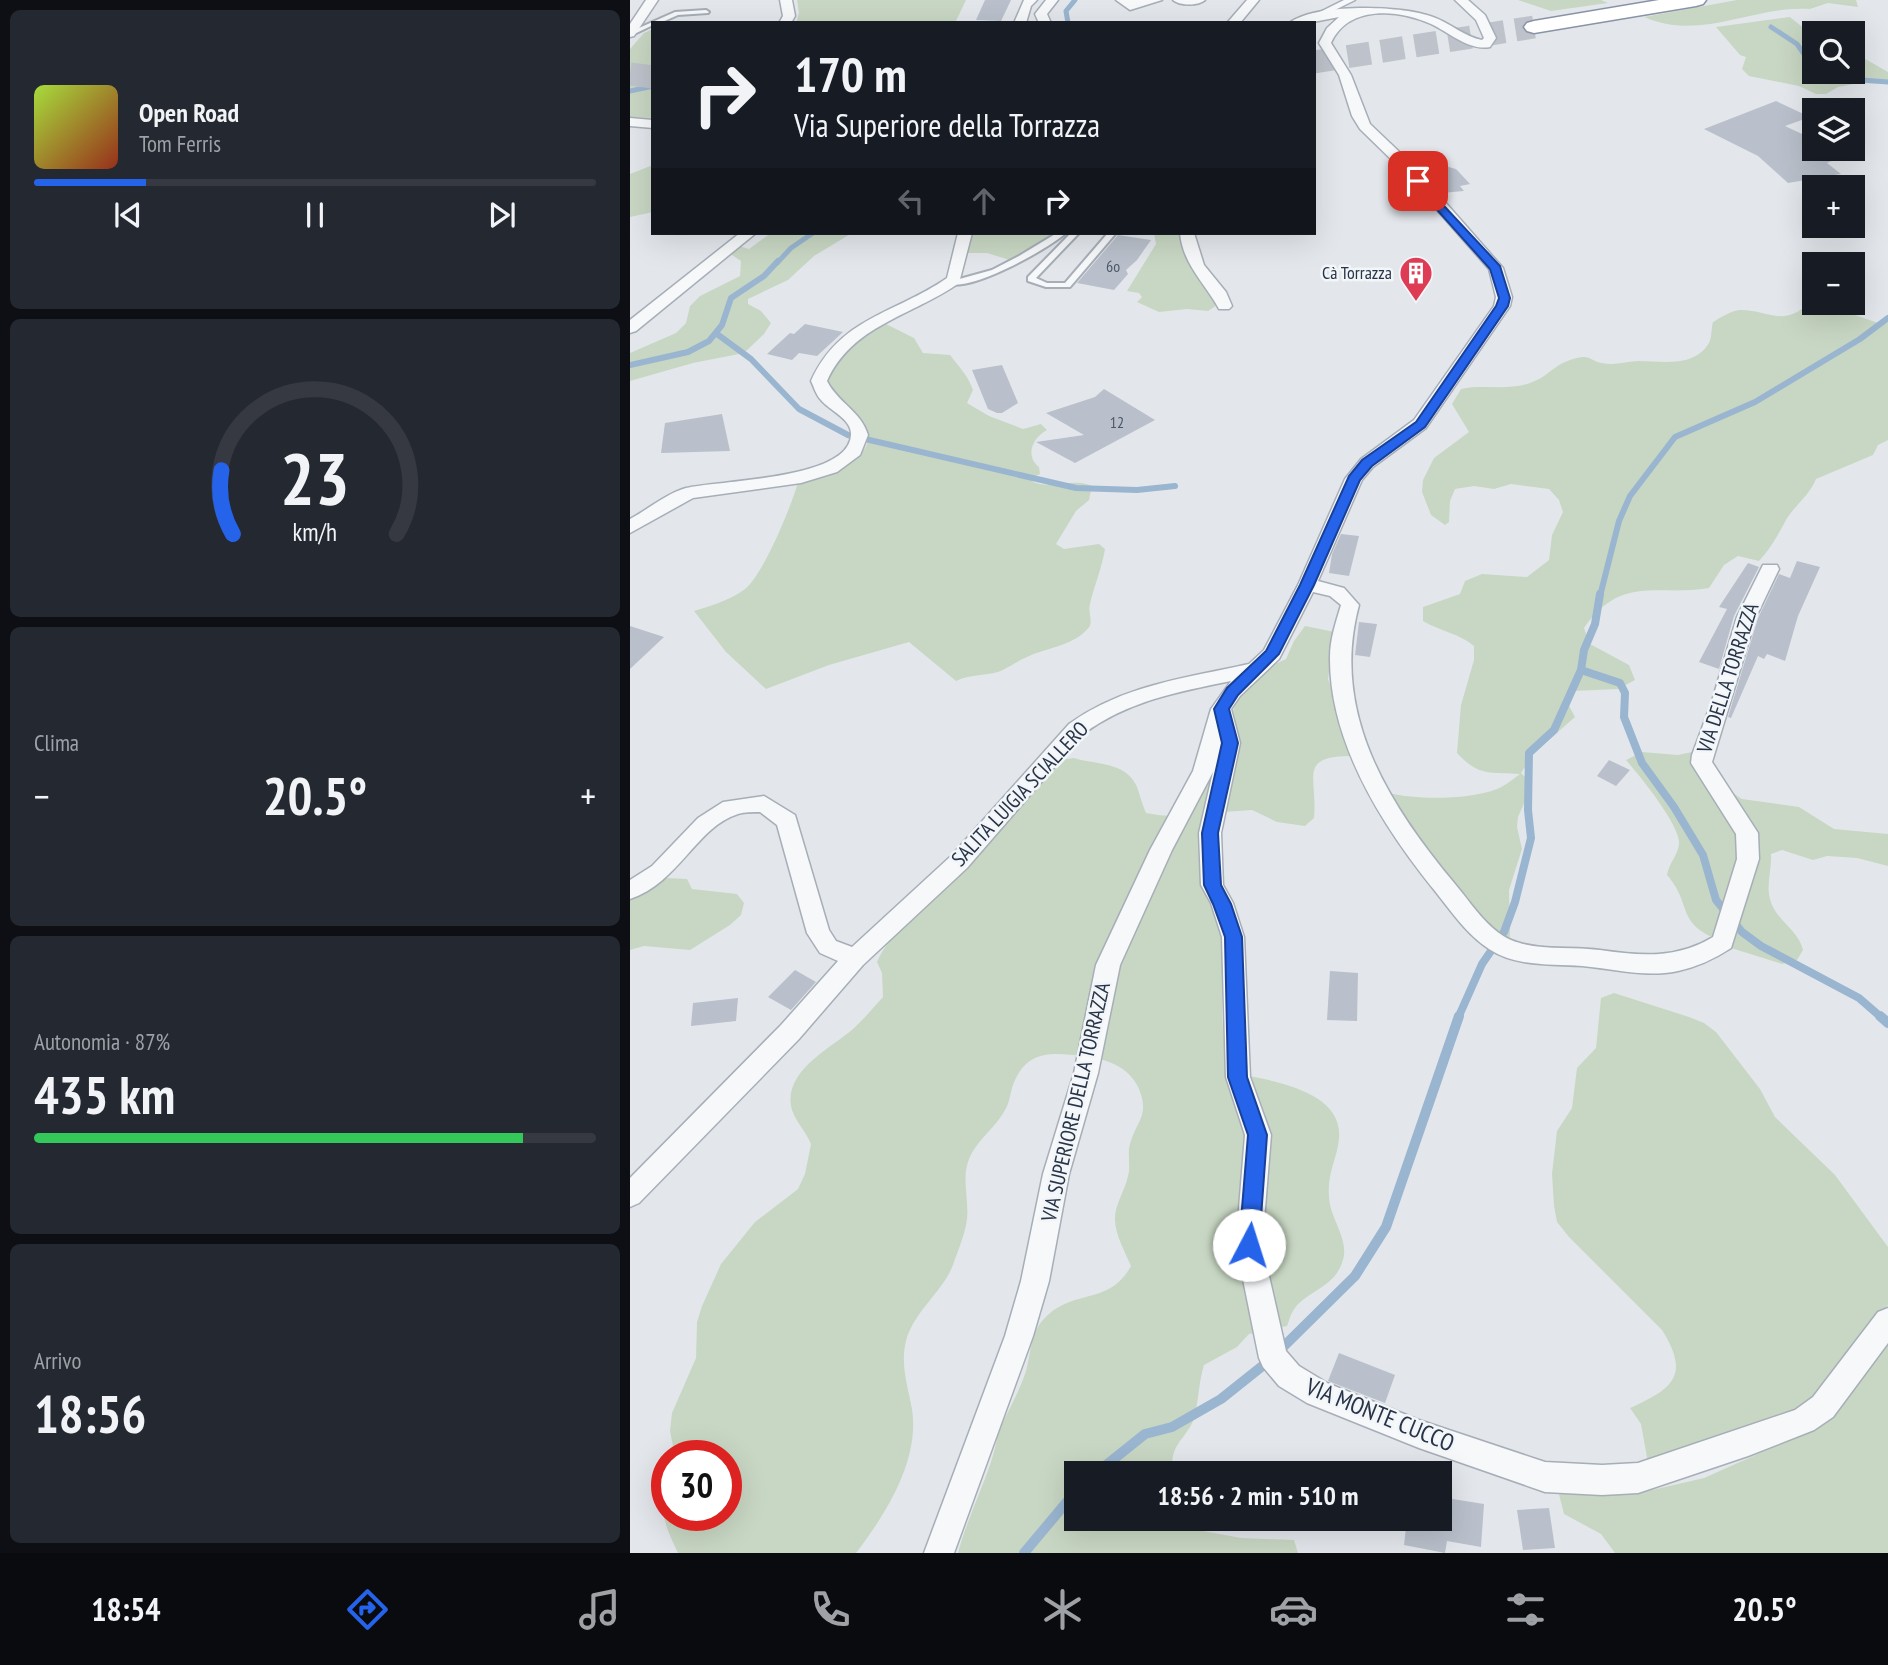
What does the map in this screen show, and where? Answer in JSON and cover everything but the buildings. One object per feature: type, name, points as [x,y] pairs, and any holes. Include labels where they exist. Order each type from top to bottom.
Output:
[{"type":"highway","points":[[1534,27],[1696,0]]},
{"type":"street","points":[[786,0],[789,16],[786,21]]},
{"type":"street","points":[[1021,21],[1026,5],[1031,0]]},
{"type":"street","points":[[1044,21],[1041,14],[1052,0]]},
{"type":"street","points":[[1122,0],[1125,4],[1136,6],[1156,0]]},
{"type":"street","points":[[1178,0],[1199,0]]},
{"type":"street","points":[[1224,21],[1238,0]]},
{"type":"street","points":[[1235,21],[1253,0]]},
{"type":"street","points":[[1301,21],[1356,6],[1420,16],[1477,44],[1486,44],[1490,37],[1487,28],[1461,0]]},
{"type":"street","points":[[631,25],[649,5]]},
{"type":"street","points":[[1254,670],[1272,654],[1307,585],[1354,479],[1367,463],[1420,425],[1498,314],[1504,298],[1496,268],[1359,116],[1345,75],[1325,43],[1329,29],[1356,6]]},
{"type":"street","points":[[630,122],[651,124]]},
{"type":"street","points":[[630,328],[746,235]]},
{"type":"street","points":[[630,527],[688,493],[801,478],[831,468],[854,451],[860,435],[856,422],[827,397],[819,381],[824,362],[841,342],[949,284],[956,275],[965,235]]},
{"type":"street","points":[[1187,235],[1190,251],[1203,276],[1223,297],[1224,306]]},
{"type":"street","name":"VIA DELLA TORRAZZA","points":[[1307,585],[1337,591],[1346,597],[1350,605],[1339,660],[1342,687],[1358,746],[1394,819],[1441,883],[1474,921],[1501,946],[1527,953],[1567,954],[1660,966],[1693,957],[1723,942],[1748,859],[1747,833],[1700,763],[1722,702],[1743,620],[1770,569]]},
{"type":"street","name":"VIA SUPERIORE DELLA TORRAZZA","points":[[939,1553],[1019,1336],[1035,1281],[1056,1174],[1086,1073],[1108,965],[1155,862],[1203,771],[1221,709],[1233,691],[1254,670]]},
{"type":"street","name":"SALITA LUIGIA SCIALLERO","points":[[630,1195],[790,1032],[855,958],[959,862],[1076,729],[1091,716],[1134,696],[1254,670]]},
{"type":"street","name":"VIA MONTE CUCCO","points":[[1221,709],[1230,743],[1210,833],[1212,885],[1222,904],[1233,937],[1238,1077],[1258,1135],[1249,1245],[1273,1358],[1289,1376],[1317,1393],[1419,1434],[1545,1477],[1602,1480],[1637,1478],[1748,1442],[1804,1420],[1823,1407],[1888,1321]]},
{"type":"street","points":[[630,890],[661,873],[710,818],[733,807],[764,804],[787,821],[818,933],[828,947],[855,958]]},
{"type":"lane","points":[[658,21],[677,13],[706,12]]},
{"type":"lane","points":[[631,25],[651,23]]},
{"type":"lane","points":[[949,284],[993,273],[1020,261],[1059,235]]},
{"type":"lane","points":[[1072,235],[1031,279],[1046,285],[1067,285],[1110,235]]},
{"type":"green space","points":[[797,0],[966,0],[956,21],[797,21],[799,13]]},
{"type":"green space","points":[[1518,0],[1601,0],[1608,3],[1551,11]]},
{"type":"green space","points":[[1737,0],[1856,0],[1858,7],[1828,3],[1810,9],[1789,9],[1686,26],[1665,24],[1644,17]]},
{"type":"green space","points":[[1790,17],[1802,27],[1802,84],[1854,84],[1838,87],[1826,94],[1816,94],[1799,86],[1749,76],[1742,69],[1746,57],[1740,55],[1716,27]]},
{"type":"green space","points":[[651,30],[651,118],[630,117],[630,49],[644,33]]},
{"type":"green space","points":[[1865,59],[1888,72],[1888,84],[1865,83]]},
{"type":"green space","points":[[651,166],[651,212],[630,217],[630,174]]},
{"type":"green space","points":[[768,235],[849,235],[814,256],[788,280],[748,299],[748,304],[761,311],[771,323],[764,334],[744,353],[693,363],[630,381],[630,353],[676,333],[686,323],[690,306],[700,296],[740,276],[741,261],[729,253],[739,246],[749,249]]},
{"type":"green space","points":[[970,235],[1053,235],[1013,261],[987,253],[966,253]]},
{"type":"green space","points":[[1154,235],[1184,235],[1194,271],[1216,294],[1217,305],[1208,311],[1187,309],[1159,312],[1137,302],[1142,297],[1139,293],[1127,291],[1156,244]]},
{"type":"green space","points":[[1802,309],[1802,315],[1855,315],[1881,324],[1888,315],[1888,440],[1878,445],[1873,455],[1816,479],[1759,561],[1738,556],[1724,565],[1709,588],[1627,594],[1612,600],[1598,611],[1584,628],[1590,644],[1629,665],[1635,680],[1618,689],[1573,691],[1567,702],[1575,717],[1534,753],[1521,773],[1527,779],[1526,799],[1518,817],[1517,827],[1522,849],[1509,890],[1510,937],[1503,939],[1440,870],[1388,793],[1428,798],[1472,795],[1500,788],[1520,774],[1479,770],[1457,753],[1461,705],[1474,660],[1474,646],[1423,621],[1423,607],[1460,594],[1465,581],[1482,574],[1527,577],[1549,560],[1552,535],[1563,512],[1559,500],[1549,489],[1511,484],[1494,489],[1474,486],[1455,489],[1450,501],[1449,522],[1445,525],[1431,515],[1422,492],[1423,480],[1434,458],[1469,432],[1452,404],[1461,389],[1522,385],[1537,380],[1565,362],[1582,357],[1612,364],[1686,360],[1703,351],[1710,341],[1713,322],[1729,313],[1749,310],[1782,316]]},
{"type":"green space","points":[[886,324],[914,338],[923,353],[950,355],[966,375],[973,390],[967,403],[989,416],[1023,429],[1041,424],[1047,430],[1037,438],[1032,447],[1032,458],[1039,467],[1040,474],[1031,478],[1033,482],[1092,486],[1089,500],[1076,511],[1056,544],[1064,549],[1099,544],[1105,549],[1089,609],[1090,626],[1069,642],[1027,657],[1002,670],[956,681],[909,642],[829,665],[766,689],[726,652],[694,611],[733,596],[752,581],[776,539],[798,482],[849,462],[867,445],[867,434],[860,422],[835,398],[824,375],[863,333]]},
{"type":"green space","points":[[1305,626],[1335,632],[1328,679],[1355,756],[1336,757],[1317,764],[1313,780],[1314,818],[1305,826],[1277,822],[1252,810],[1223,812],[1238,737],[1233,711],[1236,701],[1269,667],[1286,659]]},
{"type":"green space","points":[[1642,752],[1678,755],[1692,752],[1738,832],[1740,863],[1733,894],[1717,939],[1695,926],[1675,885],[1667,875],[1678,848],[1678,836],[1658,801],[1626,760]]},
{"type":"green space","points":[[1074,758],[1118,768],[1132,779],[1137,787],[1146,813],[1162,815],[1189,813],[1215,768],[1203,867],[1208,898],[1223,934],[1222,1015],[1226,1071],[1298,1089],[1329,1108],[1337,1122],[1339,1139],[1329,1181],[1329,1197],[1344,1246],[1338,1272],[1298,1304],[1287,1326],[1249,1334],[1237,1347],[1204,1365],[1193,1422],[1176,1448],[1172,1461],[1064,1461],[1064,1531],[1203,1531],[1241,1538],[1294,1540],[1298,1553],[958,1553],[1000,1430],[1024,1378],[1038,1327],[1053,1311],[1065,1304],[1112,1287],[1131,1266],[1117,1232],[1115,1215],[1127,1182],[1130,1144],[1143,1112],[1139,1089],[1135,1081],[1116,1065],[1092,1057],[1050,1054],[1032,1059],[1018,1074],[1005,1110],[975,1148],[968,1162],[965,1231],[948,1275],[915,1320],[904,1350],[913,1428],[906,1467],[889,1504],[856,1553],[678,1553],[669,1531],[742,1531],[742,1440],[672,1440],[672,1413],[696,1358],[697,1322],[721,1264],[755,1222],[798,1189],[805,1174],[811,1144],[792,1111],[791,1093],[795,1081],[812,1061],[853,1029],[883,997],[882,973],[877,962],[899,930],[930,904],[927,897],[1060,760]]},
{"type":"green space","points":[[1728,790],[1742,799],[1799,807],[1834,829],[1888,834],[1888,866],[1857,858],[1827,856],[1813,860],[1782,850],[1771,854],[1770,899],[1777,913],[1800,943],[1803,950],[1797,960],[1782,964],[1731,948],[1730,941],[1749,874]]},
{"type":"green space","points":[[667,878],[687,879],[692,889],[737,894],[744,903],[741,915],[690,950],[644,946],[630,950],[630,895]]},
{"type":"green space","points":[[1614,993],[1689,1017],[1716,1032],[1760,1089],[1775,1117],[1835,1175],[1888,1247],[1888,1305],[1877,1315],[1820,1397],[1784,1416],[1648,1463],[1641,1424],[1630,1408],[1657,1394],[1673,1379],[1676,1370],[1671,1346],[1662,1330],[1569,1237],[1557,1222],[1554,1206],[1552,1174],[1557,1131],[1572,1108],[1577,1068],[1596,1048],[1601,998]]},
{"type":"green space","points":[[1888,1340],[1888,1553],[1615,1553],[1601,1534],[1564,1514],[1559,1494],[1639,1493],[1704,1478],[1819,1423]]},
{"type":"waterway","points":[[1068,21],[1066,11],[1075,0]]},
{"type":"waterway","points":[[1771,27],[1797,44],[1802,51]]},
{"type":"waterway","points":[[1865,80],[1888,82]]},
{"type":"waterway","points":[[630,91],[651,86]]},
{"type":"waterway","points":[[777,263],[791,248],[810,235]]},
{"type":"waterway","points":[[630,365],[688,352],[709,341],[722,325],[731,298],[764,276],[778,261]]},
{"type":"waterway","points":[[1600,596],[1619,521],[1630,496],[1675,437],[1755,402],[1860,339],[1888,318]]},
{"type":"waterway","points":[[717,334],[751,359],[799,409],[848,435],[1076,488],[1137,490],[1175,486]]},
{"type":"waterway","points":[[1581,670],[1584,650],[1595,624],[1600,594]]},
{"type":"waterway","points":[[1458,1018],[1482,964],[1504,932],[1515,902],[1531,838],[1528,810],[1529,753],[1554,730],[1581,670]]},
{"type":"waterway","points":[[1581,670],[1620,683],[1625,693],[1624,717],[1642,763],[1674,807],[1703,855],[1716,900],[1742,932],[1761,946],[1859,998],[1882,1018]]},
{"type":"waterway","points":[[1279,1351],[1355,1276],[1386,1227],[1459,1016]]},
{"type":"waterway","points":[[1880,1016],[1888,1023]]},
{"type":"waterway","points":[[1111,1461],[1145,1434],[1172,1427],[1221,1399],[1270,1360]]},
{"type":"waterway","points":[[1024,1553],[1064,1505]]},
{"type":"tunnel","points":[[1316,62],[1534,27]]},
{"type":"tunnel","points":[[630,74],[651,77]]},
{"type":"place","name":"Cà Torrazza","points":[[1416,303]]},
{"type":"route","points":[[1249,1245],[1258,1135],[1238,1077],[1233,937],[1222,904],[1212,885],[1210,833],[1230,743],[1221,709],[1233,691],[1272,654],[1307,585],[1354,479],[1367,463],[1420,425],[1473,352],[1502,306],[1503,287],[1496,268],[1418,181]]}]
